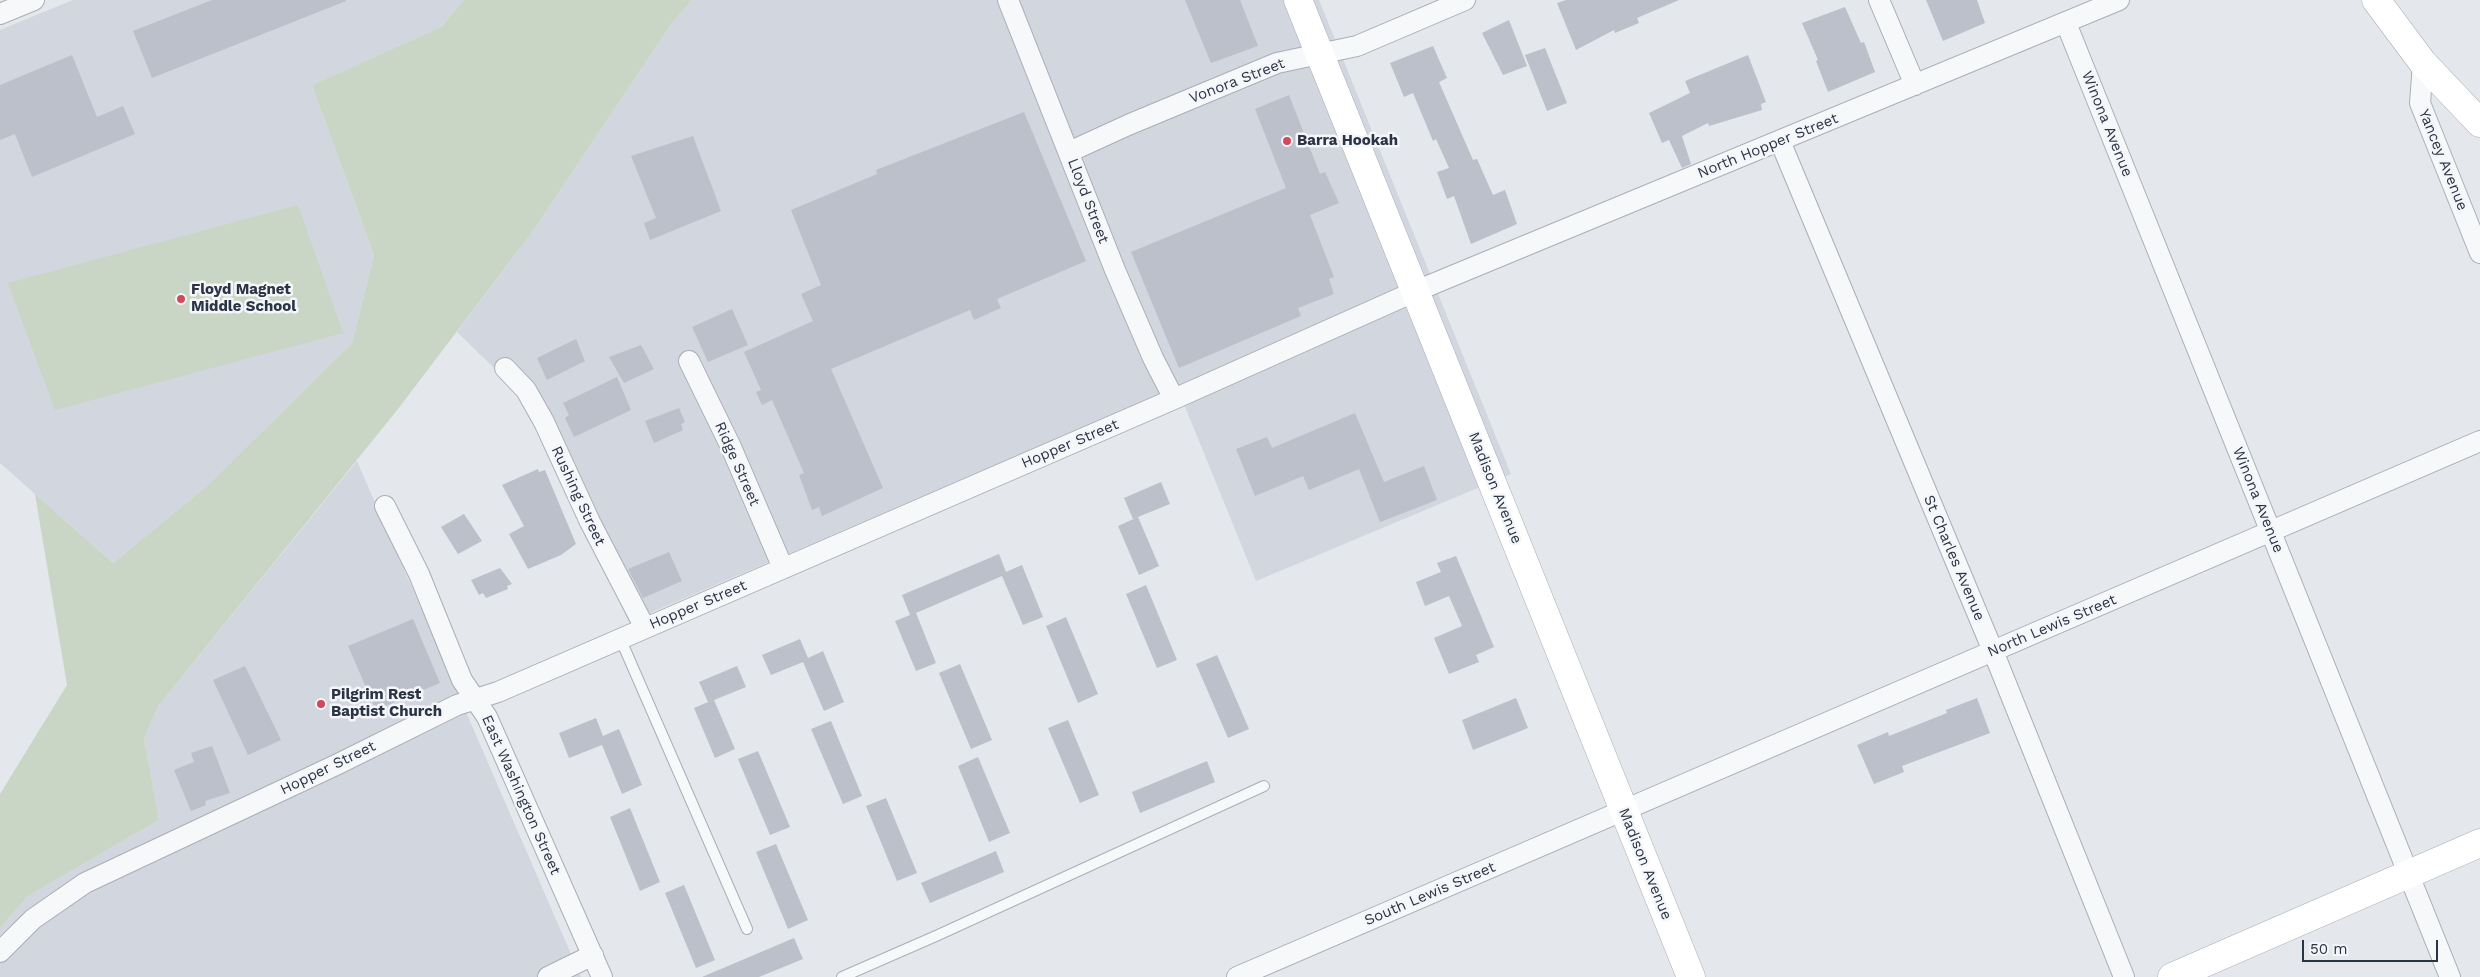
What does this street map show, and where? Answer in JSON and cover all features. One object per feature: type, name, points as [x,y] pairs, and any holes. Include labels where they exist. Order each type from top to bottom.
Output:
[{"type":"main road","name":"Madison Avenue","points":[[1298,0],[1691,977]]},
{"type":"main road","points":[[2376,0],[2422,63],[2480,123]]},
{"type":"main road","points":[[2172,977],[2480,843]]},
{"type":"street","points":[[0,14],[34,0]]},
{"type":"street","name":"Lloyd Street","points":[[1008,0],[1115,270],[1153,358],[1174,399]]},
{"type":"street","name":"Vonora Street","points":[[1069,152],[1128,124],[1278,63],[1356,46],[1465,0]]},
{"type":"street","points":[[1879,0],[1915,85]]},
{"type":"street","name":"North Hopper Street","points":[[1416,291],[2120,0]]},
{"type":"street","name":"Winona Avenue","points":[[2066,23],[2450,977]]},
{"type":"street","name":"Yancey Avenue","points":[[2422,63],[2420,103],[2480,253]]},
{"type":"street","name":"St Charles Avenue","points":[[1780,141],[1993,651],[2124,977]]},
{"type":"street","name":"Hopper Street","points":[[0,952],[33,919],[85,883],[338,764],[457,705],[498,692],[1174,399],[1416,291]]},
{"type":"street","name":"Ridge Street","points":[[689,361],[732,447],[783,568]]},
{"type":"street","name":"Rushing Street","points":[[505,368],[526,390],[544,422],[590,522],[645,628]]},
{"type":"street","name":"North Lewis Street","points":[[1624,810],[2480,441]]},
{"type":"street","name":"East Washington Street","points":[[386,506],[419,574],[462,680],[487,717],[602,977]]},
{"type":"street","name":"South Lewis Street","points":[[1237,977],[1624,810]]},
{"type":"street","points":[[548,977],[593,955]]},
{"type":"lane","points":[[620,638],[746,928]]},
{"type":"lane","points":[[842,977],[1264,786]]},
{"type":"shaded area","name":"Floyd Magnet Middle School","points":[[73,0],[464,0],[441,27],[312,85],[374,255],[352,343],[207,486],[113,563],[0,463],[0,30]]},
{"type":"shaded area","points":[[692,0],[1319,0],[1511,474],[1256,581],[1177,387],[629,622],[522,395],[457,332],[533,231],[672,23]]},
{"type":"shaded area","points":[[357,461],[581,977],[0,977],[0,928],[28,896],[159,820],[144,738],[159,705]]},
{"type":"green space","points":[[464,0],[692,0],[672,23],[533,231],[398,409],[159,705],[144,738],[159,820],[28,896],[0,928],[0,794],[67,685],[35,494],[113,563],[207,486],[352,343],[374,255],[312,85],[441,27]]},
{"type":"green space","points":[[298,205],[343,333],[55,410],[8,283]]},
{"type":"building","points":[[212,0],[346,1],[152,78],[133,31]]},
{"type":"building","points":[[1185,0],[1240,0],[1258,46],[1211,63]]},
{"type":"building","points":[[1566,0],[1679,0],[1637,18],[1639,23],[1615,33],[1614,30],[1576,50],[1557,3]]},
{"type":"building","points":[[1926,0],[1977,0],[1985,23],[1943,41]]},
{"type":"building","points":[[1845,7],[1861,43],[1864,42],[1875,72],[1828,92],[1816,61],[1818,60],[1802,23]]},
{"type":"building","points":[[1509,20],[1527,66],[1503,75],[1482,33]]},
{"type":"building","points":[[1433,46],[1447,78],[1439,82],[1473,160],[1477,159],[1493,195],[1505,190],[1517,224],[1471,244],[1454,196],[1447,199],[1437,172],[1449,168],[1436,139],[1433,141],[1413,93],[1404,97],[1390,63]]},
{"type":"building","points":[[1545,48],[1567,103],[1547,111],[1525,55]]},
{"type":"building","points":[[72,55],[97,117],[123,106],[135,134],[32,177],[15,134],[0,140],[0,85]]},
{"type":"building","points":[[1748,55],[1766,102],[1761,104],[1762,110],[1709,126],[1708,123],[1682,136],[1691,164],[1682,168],[1669,140],[1662,143],[1649,113],[1690,93],[1685,81]]},
{"type":"building","points":[[1289,95],[1320,174],[1325,172],[1339,203],[1310,215],[1334,277],[1329,279],[1334,294],[1298,308],[1301,316],[1179,368],[1131,252],[1286,188],[1255,109]]},
{"type":"building","points":[[1024,112],[1086,261],[997,299],[1001,308],[974,320],[970,310],[831,369],[883,488],[822,516],[819,507],[812,510],[799,475],[804,473],[772,400],[762,405],[756,392],[761,390],[744,352],[813,321],[801,294],[821,285],[791,210],[877,174],[876,170]]},
{"type":"building","points":[[693,136],[721,211],[650,240],[644,223],[656,218],[631,156]]},
{"type":"building","points":[[732,309],[748,345],[708,362],[692,327]]},
{"type":"building","points":[[576,339],[585,361],[547,380],[537,358]]},
{"type":"building","points":[[641,345],[654,369],[624,383],[609,357]]},
{"type":"building","points":[[617,377],[631,410],[574,437],[565,418],[569,415],[563,403]]},
{"type":"building","points":[[679,408],[685,422],[681,424],[683,430],[654,443],[645,421]]},
{"type":"building","points":[[1355,413],[1384,482],[1424,466],[1437,500],[1380,522],[1359,469],[1309,490],[1303,476],[1255,496],[1236,449],[1267,437],[1272,448]]},
{"type":"building","points":[[538,469],[539,472],[545,470],[576,544],[561,555],[528,569],[509,534],[524,526],[502,485]]},
{"type":"building","points":[[1161,482],[1170,504],[1133,519],[1124,498]]},
{"type":"building","points":[[464,514],[482,541],[458,554],[441,527]]},
{"type":"building","points":[[1138,517],[1159,566],[1139,575],[1118,526]]},
{"type":"building","points":[[669,552],[682,581],[643,598],[628,569]]},
{"type":"building","points":[[999,554],[1006,572],[1022,565],[1043,617],[1023,625],[1002,576],[916,613],[936,663],[916,671],[895,621],[910,615],[902,595]]},
{"type":"building","points":[[1456,556],[1494,647],[1476,655],[1479,662],[1449,674],[1434,638],[1462,626],[1449,596],[1425,606],[1416,582],[1441,572],[1437,563]]},
{"type":"building","points":[[500,568],[512,584],[507,586],[508,589],[486,598],[483,593],[479,595],[471,580]]},
{"type":"building","points":[[1146,585],[1177,660],[1157,668],[1126,594]]},
{"type":"building","points":[[1066,617],[1098,694],[1078,703],[1046,626]]},
{"type":"building","points":[[413,619],[440,683],[376,710],[348,646]]},
{"type":"building","points":[[800,639],[808,658],[823,651],[844,702],[824,711],[803,662],[771,675],[762,655]]},
{"type":"building","points":[[1217,655],[1249,729],[1228,738],[1196,664]]},
{"type":"building","points":[[960,664],[992,740],[971,749],[939,673]]},
{"type":"building","points":[[245,666],[281,740],[248,755],[213,680]]},
{"type":"building","points":[[737,666],[746,687],[714,700],[735,749],[715,758],[694,708],[708,702],[699,682]]},
{"type":"building","points":[[1516,698],[1528,728],[1473,750],[1462,720]]},
{"type":"building","points":[[1977,698],[1990,733],[1902,766],[1904,772],[1874,784],[1857,745],[1888,732],[1889,736],[1947,713],[1946,710]]},
{"type":"building","points":[[596,718],[603,736],[619,729],[642,785],[622,794],[602,745],[569,758],[559,733]]},
{"type":"building","points":[[1068,720],[1099,795],[1080,803],[1048,728]]},
{"type":"building","points":[[831,721],[862,796],[843,804],[811,729]]},
{"type":"building","points":[[212,746],[230,793],[205,801],[206,805],[191,811],[174,770],[194,762],[191,753]]},
{"type":"building","points":[[758,751],[790,827],[770,835],[738,759]]},
{"type":"building","points":[[978,757],[1010,833],[989,842],[958,766]]},
{"type":"building","points":[[1207,761],[1215,782],[1140,813],[1132,792]]},
{"type":"building","points":[[886,798],[917,873],[897,881],[866,806]]},
{"type":"building","points":[[630,808],[660,882],[640,891],[610,817]]},
{"type":"building","points":[[776,844],[808,920],[788,929],[756,852]]},
{"type":"building","points":[[996,851],[1004,872],[930,903],[921,883]]},
{"type":"building","points":[[684,885],[715,960],[696,968],[665,893]]},
{"type":"building","points":[[794,938],[803,959],[759,977],[702,977]]},
{"type":"place","name":"Barra Hookah","points":[[1287,141]]},
{"type":"place","name":"Floyd Magnet Middle School","points":[[181,299]]},
{"type":"place","name":"Pilgrim Rest Baptist Church","points":[[321,704]]}]
